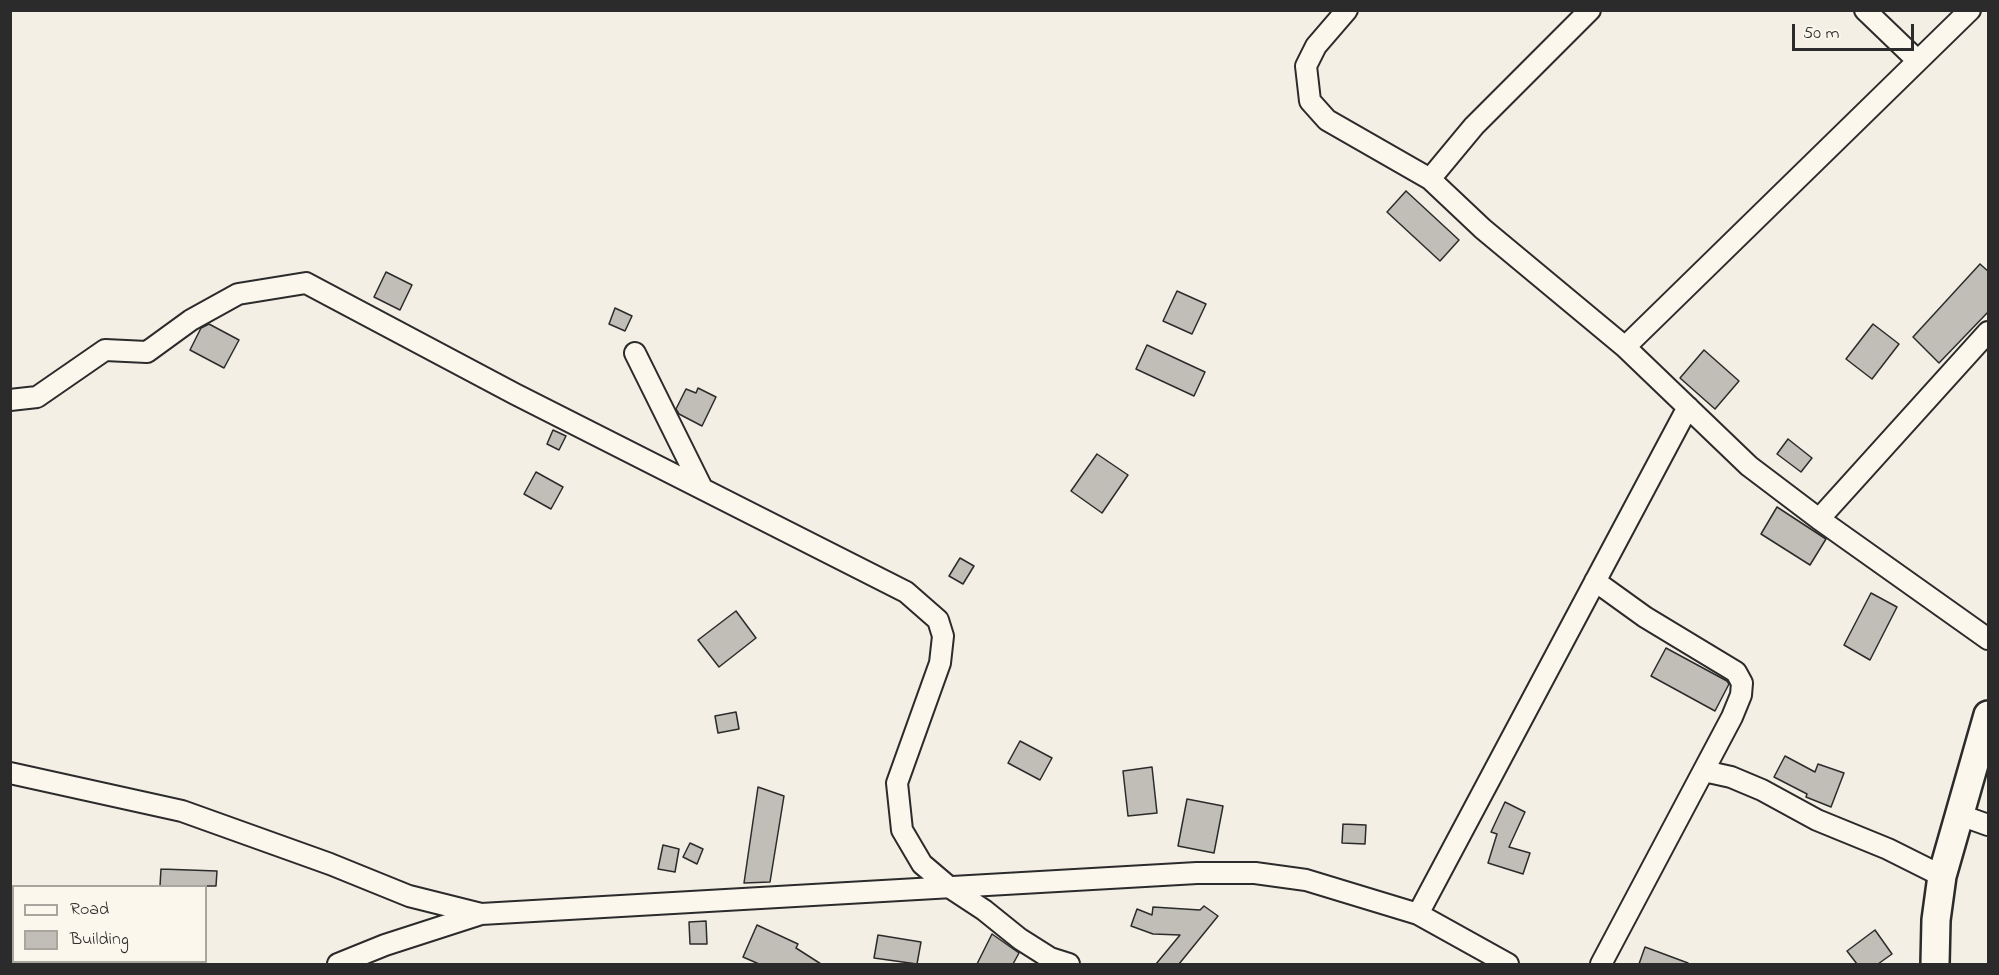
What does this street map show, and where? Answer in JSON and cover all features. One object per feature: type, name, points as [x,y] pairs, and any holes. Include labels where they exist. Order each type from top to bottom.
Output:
[{"type":"street","points":[[1347,10],[1316,46],[1306,66],[1310,101],[1327,120],[1430,179],[1483,229],[1624,347],[1749,466],[1819,519],[1989,639]]},
{"type":"street","points":[[1430,179],[1474,126],[1590,10]]},
{"type":"street","points":[[1865,10],[1917,60]]},
{"type":"street","points":[[1624,347],[1970,10]]},
{"type":"street","points":[[10,400],[37,397],[105,350],[147,352],[191,320],[238,294],[306,283],[514,394],[906,592],[938,620],[943,636],[940,663],[897,783],[897,808],[902,830],[917,857],[949,887],[1035,957],[1069,964]]},
{"type":"street","points":[[1819,519],[1989,332]]},
{"type":"street","points":[[635,353],[702,488]]},
{"type":"street","points":[[1418,914],[1688,407]]},
{"type":"street","points":[[1595,581],[1645,617],[1736,672],[1742,682],[1742,695],[1601,964]]},
{"type":"street","points":[[1935,964],[1936,920],[1942,876],[1989,715]]},
{"type":"street","points":[[1704,771],[1731,777],[1762,790],[1817,820],[1888,849],[1942,876]]},
{"type":"street","points":[[10,773],[182,811],[330,864],[409,896],[480,914]]},
{"type":"street","points":[[1960,815],[1989,825]]},
{"type":"street","points":[[338,964],[385,945],[480,914],[1197,873],[1255,873],[1306,880],[1418,914],[1508,964]]},
{"type":"building","points":[[1406,191],[1459,240],[1440,261],[1387,212]]},
{"type":"building","points":[[1980,264],[1989,272],[1989,311],[1939,363],[1913,337]]},
{"type":"building","points":[[386,272],[412,285],[400,310],[374,297]]},
{"type":"building","points":[[1177,291],[1206,304],[1192,334],[1163,321]]},
{"type":"building","points":[[615,308],[632,316],[625,331],[609,324]]},
{"type":"building","points":[[209,324],[239,340],[224,368],[190,350],[201,328]]},
{"type":"building","points":[[1873,324],[1899,344],[1872,379],[1846,359]]},
{"type":"building","points":[[1147,345],[1205,372],[1194,396],[1136,369]]},
{"type":"building","points":[[1704,350],[1739,381],[1715,409],[1680,378]]},
{"type":"building","points":[[698,388],[716,397],[702,426],[679,414],[676,409],[686,389],[696,393]]},
{"type":"building","points":[[553,430],[566,436],[559,450],[547,444]]},
{"type":"building","points":[[1788,439],[1812,458],[1801,472],[1777,454]]},
{"type":"building","points":[[1097,454],[1128,475],[1102,513],[1071,491]]},
{"type":"building","points":[[536,472],[563,487],[551,509],[524,494]]},
{"type":"building","points":[[1777,507],[1826,539],[1810,565],[1761,534]]},
{"type":"building","points":[[960,558],[974,566],[963,584],[949,576]]},
{"type":"building","points":[[1871,593],[1897,607],[1870,660],[1844,645]]},
{"type":"building","points":[[736,611],[756,638],[719,667],[698,640]]},
{"type":"building","points":[[1666,648],[1727,681],[1729,684],[1715,711],[1651,676]]},
{"type":"building","points":[[736,712],[739,729],[718,733],[715,716]]},
{"type":"building","points":[[1020,741],[1052,758],[1040,780],[1008,763]]},
{"type":"building","points":[[1785,756],[1815,772],[1818,764],[1844,773],[1831,807],[1806,797],[1807,794],[1774,777]]},
{"type":"building","points":[[1152,767],[1157,813],[1128,816],[1123,771]]},
{"type":"building","points":[[758,787],[784,796],[770,882],[744,883]]},
{"type":"building","points":[[1187,799],[1223,806],[1214,853],[1178,846]]},
{"type":"building","points":[[1505,802],[1525,812],[1509,847],[1530,853],[1523,874],[1488,863],[1497,834],[1491,832]]},
{"type":"building","points":[[1343,824],[1366,825],[1365,844],[1342,843]]},
{"type":"building","points":[[690,843],[703,849],[697,864],[683,857]]},
{"type":"building","points":[[663,845],[679,849],[675,872],[658,869]]},
{"type":"building","points":[[161,869],[217,871],[216,886],[160,885]]},
{"type":"building","points":[[1204,906],[1218,916],[1179,964],[1156,964],[1180,935],[1153,934],[1131,926],[1137,909],[1152,915],[1153,907],[1200,910]]},
{"type":"building","points":[[706,921],[707,944],[690,944],[689,922]]},
{"type":"building","points":[[757,925],[798,944],[796,948],[821,964],[759,964],[743,957]]},
{"type":"building","points":[[1875,930],[1892,954],[1878,964],[1857,964],[1847,951]]},
{"type":"building","points":[[992,934],[1019,953],[1013,964],[977,964]]},
{"type":"building","points":[[878,935],[921,942],[917,964],[874,958]]},
{"type":"building","points":[[1645,947],[1688,963],[1688,964],[1639,964]]}]
